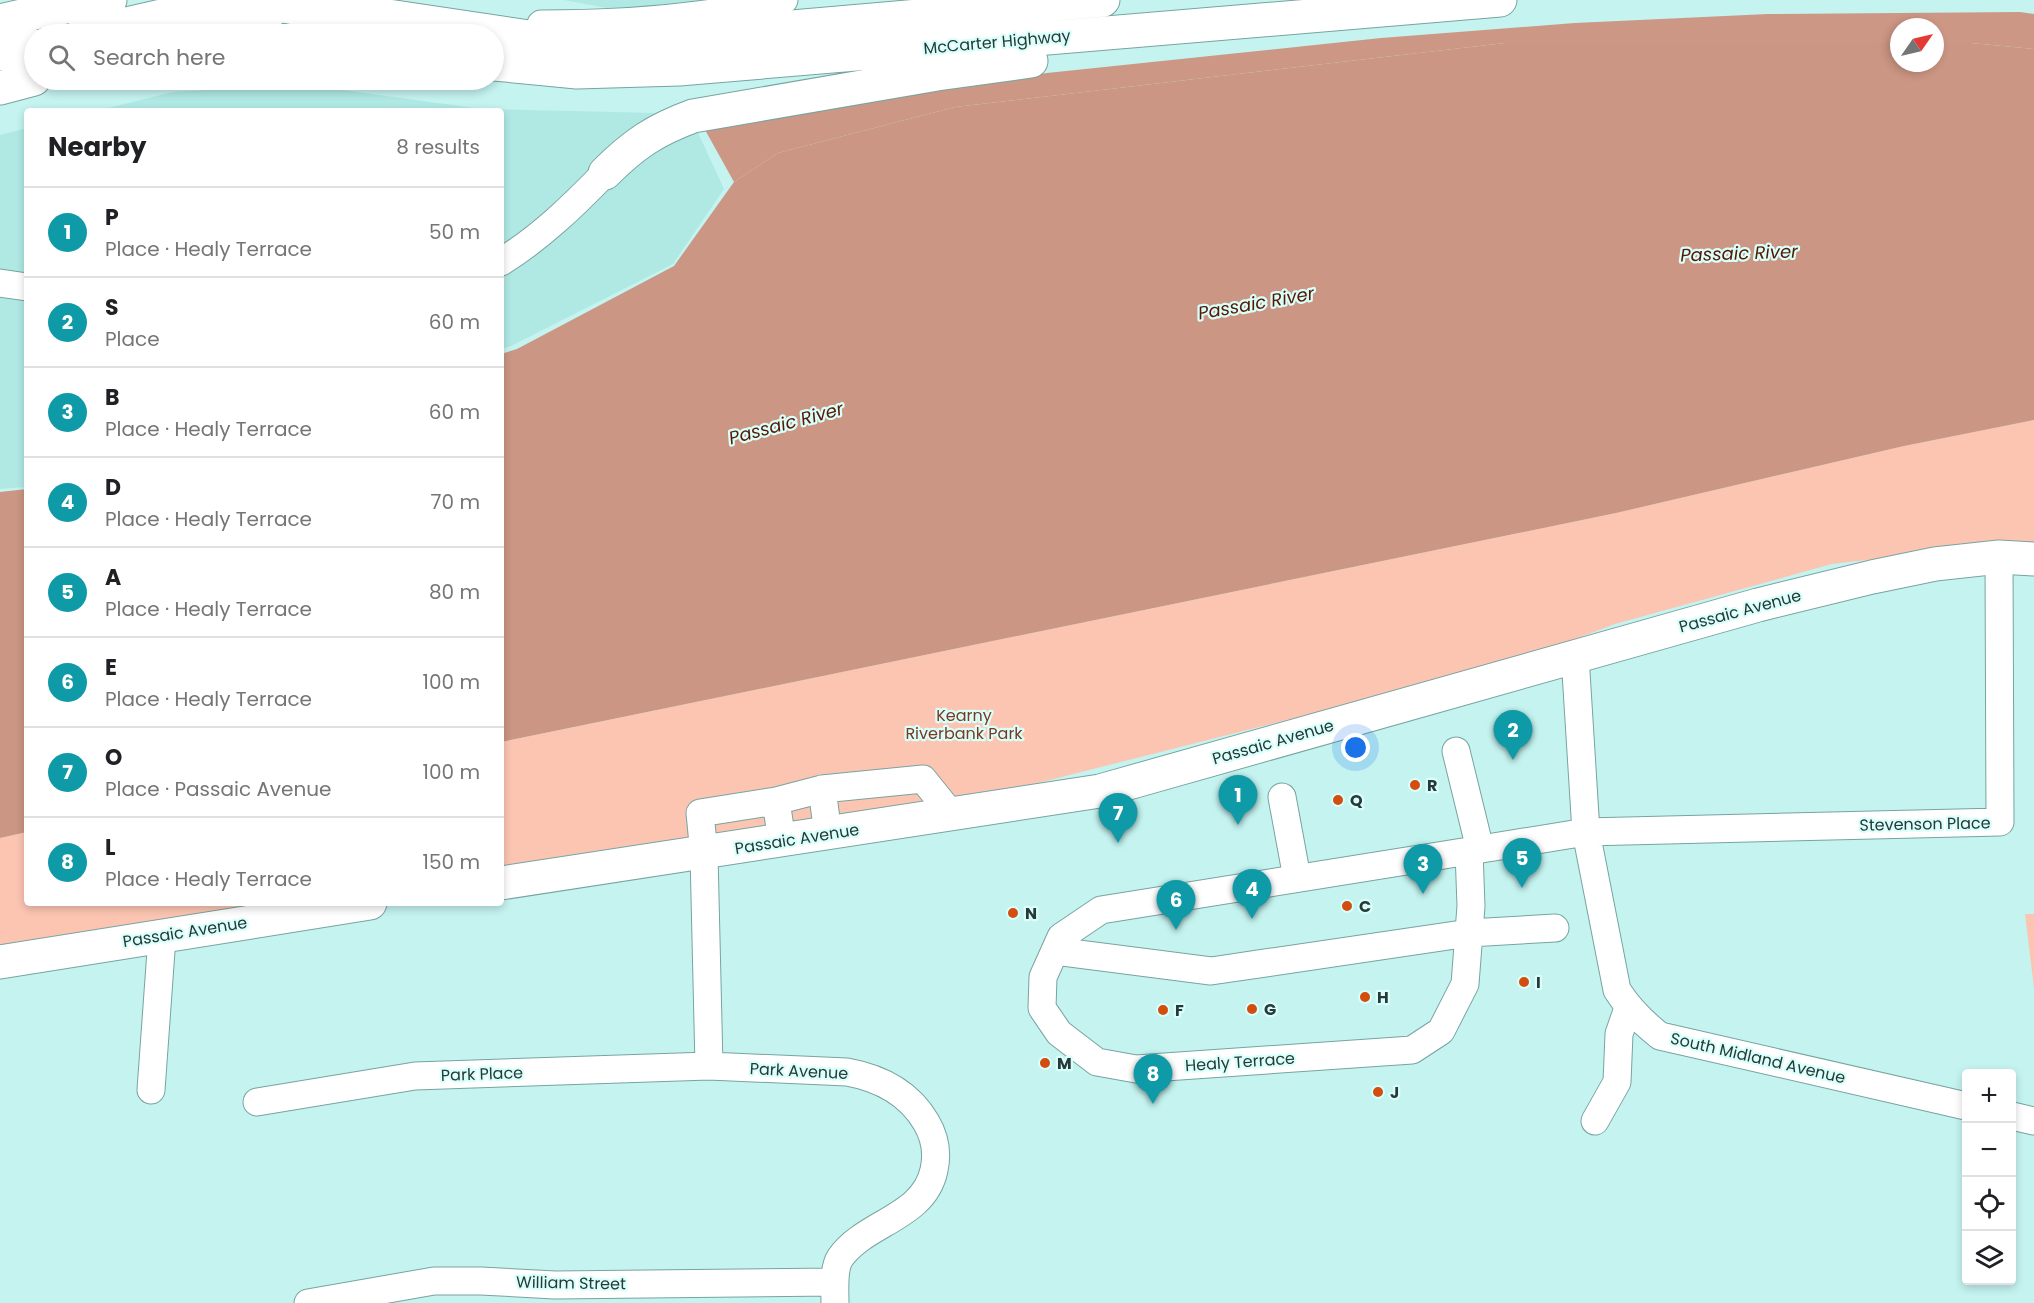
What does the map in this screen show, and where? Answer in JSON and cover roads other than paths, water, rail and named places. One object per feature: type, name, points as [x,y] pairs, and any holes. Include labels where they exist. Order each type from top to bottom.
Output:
[{"type":"main road","points":[[0,21],[83,3],[110,0]]},
{"type":"main road","points":[[251,0],[300,9]]},
{"type":"main road","points":[[504,33],[578,40],[623,40],[1103,0]]},
{"type":"main road","name":"McCarter Highway","points":[[504,65],[578,72],[679,69],[1500,0]]},
{"type":"main road","points":[[126,24],[166,15],[235,10],[300,9],[381,15],[448,24]]},
{"type":"main road","points":[[605,172],[646,137],[693,116],[717,110],[1008,63],[1102,53],[1390,9]]},
{"type":"main road","points":[[0,54],[24,48]]},
{"type":"main road","points":[[0,88],[24,82]]},
{"type":"main road","name":"Passaic Avenue","points":[[504,884],[1100,791],[1758,604],[1935,564],[1999,557],[2034,559]]},
{"type":"main road","name":"Passaic Avenue","points":[[0,962],[352,906]]},
{"type":"street","points":[[429,21],[525,24],[612,22],[741,10],[784,0]]},
{"type":"street","points":[[504,260],[549,228],[605,172]]},
{"type":"street","points":[[0,283],[24,287]]},
{"type":"street","name":"Stevenson Place","points":[[1586,832],[2000,822],[1999,557]]},
{"type":"street","name":"South Midland Avenue","points":[[1575,656],[1586,832],[1617,990],[1628,1008],[1660,1036],[1962,1105]]},
{"type":"street","points":[[1456,751],[1475,850]]},
{"type":"street","points":[[709,1066],[704,854],[700,813],[776,801],[822,789],[922,779],[952,814]]},
{"type":"street","points":[[822,789],[828,834]]},
{"type":"street","points":[[1282,797],[1297,878]]},
{"type":"street","points":[[776,801],[782,841]]},
{"type":"street","name":"Healy Terrace","points":[[1475,850],[1465,984],[1441,1030],[1412,1050],[1136,1069],[1097,1062],[1059,1033],[1042,1008],[1043,977],[1061,937],[1101,910],[1586,832]]},
{"type":"street","points":[[1055,951],[1211,971],[1469,933],[1555,928]]},
{"type":"street","points":[[150,1090],[162,937]]},
{"type":"street","points":[[1595,1121],[1617,1082],[1619,1034],[1628,1008]]},
{"type":"street","name":"Park Place","points":[[257,1102],[415,1076],[709,1066]]},
{"type":"street","name":"Park Avenue","points":[[709,1066],[847,1072],[863,1075],[883,1082],[903,1094],[922,1114],[934,1136],[936,1160],[932,1183],[920,1199],[853,1243],[838,1260],[835,1292]]},
{"type":"street","points":[[2016,1117],[2034,1121]]},
{"type":"street","name":"William Street","points":[[308,1303],[351,1300],[434,1281],[481,1281],[555,1294],[835,1292]]},
{"type":"water","name":"Passaic River","points":[[1505,43],[1890,43],[1890,72],[1944,72],[1944,43],[2034,49],[2034,420],[1904,446],[1616,513],[504,741],[504,353],[517,349],[674,266],[734,182],[778,153],[955,107]]},
{"type":"water","points":[[24,489],[24,833],[0,838],[0,492]]},
{"type":"place","name":"S","points":[[1513,760]]},
{"type":"place","name":"R","points":[[1415,785]]},
{"type":"place","name":"Q","points":[[1338,800]]},
{"type":"place","name":"P","points":[[1238,825]]},
{"type":"place","name":"O","points":[[1118,843]]},
{"type":"place","name":"A","points":[[1522,888]]},
{"type":"place","name":"B","points":[[1423,894]]},
{"type":"place","name":"C","points":[[1347,906]]},
{"type":"place","name":"N","points":[[1013,913]]},
{"type":"place","name":"D","points":[[1252,919]]},
{"type":"place","name":"E","points":[[1176,930]]},
{"type":"place","name":"I","points":[[1524,982]]},
{"type":"place","name":"H","points":[[1365,997]]},
{"type":"place","name":"G","points":[[1252,1009]]},
{"type":"place","name":"F","points":[[1163,1010]]},
{"type":"place","name":"M","points":[[1045,1063]]},
{"type":"place","name":"J","points":[[1378,1092]]},
{"type":"place","name":"L","points":[[1153,1104]]},
{"type":"park label","name":"Kearny Riverbank Park","points":[[964,724]]}]
